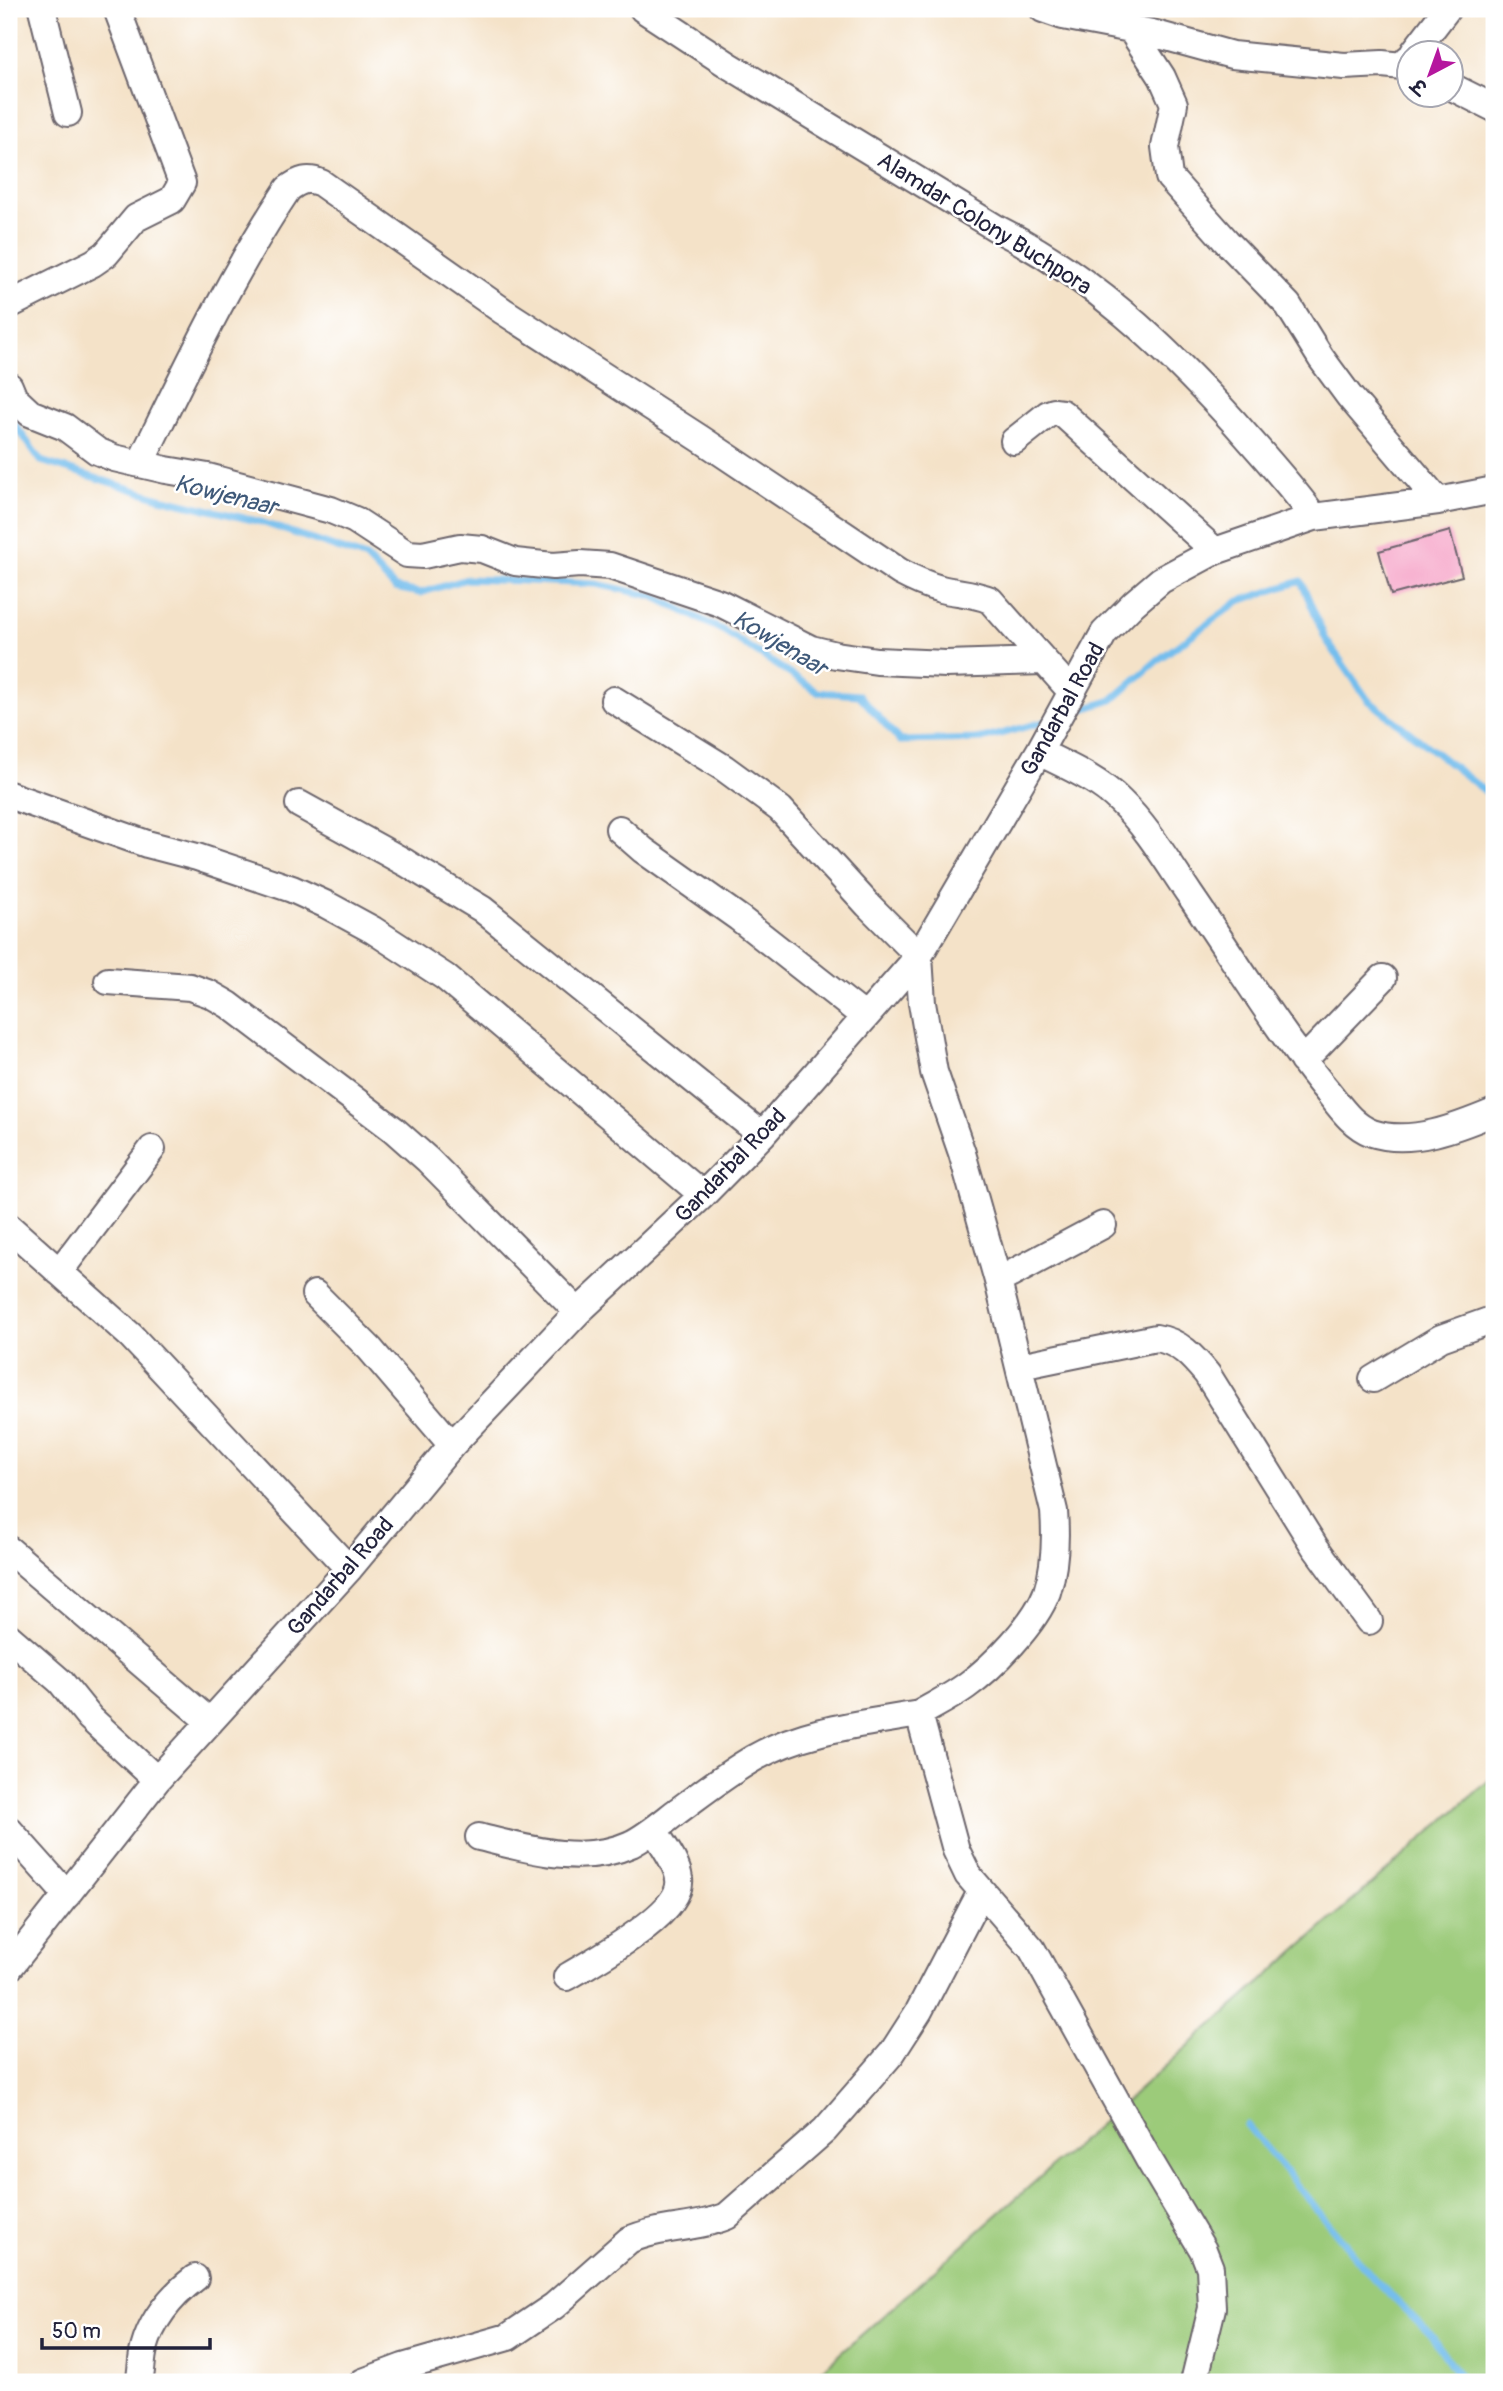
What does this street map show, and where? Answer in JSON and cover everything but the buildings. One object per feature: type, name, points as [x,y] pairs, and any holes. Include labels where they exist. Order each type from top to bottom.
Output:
[{"type":"street","points":[[42,9],[68,113]]},
{"type":"street","points":[[9,305],[106,254],[136,218],[172,200],[182,183],[117,9]]},
{"type":"street","name":"Alamdar Colony Buchpora","points":[[643,9],[753,80],[1070,270],[1131,319],[1201,386],[1292,487],[1314,517]]},
{"type":"street","points":[[1426,38],[1447,9]]},
{"type":"street","points":[[1055,11],[1232,55],[1344,66],[1394,63]]},
{"type":"street","points":[[1132,31],[1162,77],[1174,104],[1165,147],[1169,177],[1288,305],[1349,396],[1438,501]]},
{"type":"street","points":[[1464,93],[1494,108]]},
{"type":"street","points":[[140,464],[214,312],[244,260],[288,189],[298,181],[311,179],[321,183],[503,311],[900,572],[942,589],[978,595],[990,600],[1071,691]]},
{"type":"street","points":[[9,386],[14,398],[30,413],[65,427],[97,451],[114,458],[208,477],[331,510],[355,520],[407,554],[424,555],[460,547],[482,549],[515,562],[553,566],[610,566],[720,603],[811,649],[836,655],[877,661],[946,664],[1044,661]]},
{"type":"street","points":[[1014,441],[1048,414],[1062,413],[1215,551]]},
{"type":"street","name":"Gandarbal Road","points":[[9,1968],[158,1780],[349,1569],[452,1446],[578,1312],[703,1195],[762,1135],[919,956],[1040,751],[1104,633],[1134,603],[1161,580],[1215,551],[1314,517],[1492,495]]},
{"type":"street","points":[[479,1837],[539,1852],[598,1853],[629,1845],[755,1757],[820,1731],[919,1714],[966,1686],[987,1669],[1034,1616],[1047,1592],[1056,1541],[1054,1511],[998,1281],[962,1153],[934,1072],[922,1003],[919,956],[780,809],[724,768],[614,700]]},
{"type":"street","points":[[1040,751],[1096,782],[1119,800],[1146,829],[1255,994],[1303,1061],[1354,1123],[1370,1132],[1390,1137],[1420,1137],[1494,1112]]},
{"type":"street","points":[[9,795],[147,845],[197,857],[292,889],[373,930],[445,977],[703,1195]]},
{"type":"street","points":[[299,804],[482,909],[762,1135]]},
{"type":"street","points":[[620,829],[643,850],[739,918],[866,1017]]},
{"type":"street","points":[[1303,1061],[1383,978]]},
{"type":"street","points":[[108,981],[190,987],[210,993],[229,1006],[393,1129],[428,1160],[578,1312]]},
{"type":"street","points":[[59,1272],[152,1149]]},
{"type":"street","points":[[998,1281],[1104,1225]]},
{"type":"street","points":[[9,1227],[131,1336],[349,1569]]},
{"type":"street","points":[[315,1294],[370,1349],[452,1446]]},
{"type":"street","points":[[1373,1379],[1441,1338],[1494,1320]]},
{"type":"street","points":[[1020,1366],[1156,1338],[1177,1345],[1192,1356],[1207,1374],[1315,1547],[1369,1621]]},
{"type":"street","points":[[9,1550],[211,1722]]},
{"type":"street","points":[[9,1637],[61,1682],[90,1718],[158,1780]]},
{"type":"street","points":[[919,1714],[956,1850],[968,1875],[1032,1949],[1142,2147],[1203,2250],[1210,2268],[1212,2308],[1194,2382]]},
{"type":"street","points":[[9,1830],[66,1895]]},
{"type":"street","points":[[567,1977],[620,1944],[656,1917],[675,1898],[679,1889],[679,1878],[654,1830]]},
{"type":"street","points":[[363,2382],[403,2367],[508,2337],[554,2306],[629,2240],[641,2235],[709,2224],[727,2216],[825,2130],[892,2053],[919,2011],[981,1892]]},
{"type":"street","points":[[139,2382],[143,2352],[157,2316],[180,2289],[195,2278]]},
{"type":"green space","points":[[1494,1776],[1494,2382],[808,2382]]},
{"type":"waterway","name":"Kowjenaar","points":[[9,416],[41,461],[160,498],[261,522],[366,558],[395,588],[420,593],[467,579],[596,584],[653,596],[724,631],[818,692],[859,695],[900,741],[982,739],[1047,721]]},
{"type":"waterway","name":"Kowjenaar","points":[[1068,714],[1112,700],[1159,659],[1239,601],[1301,581],[1325,638],[1368,700],[1494,798]]},
{"type":"waterway","points":[[1247,2125],[1375,2280],[1431,2335],[1463,2382]]}]
